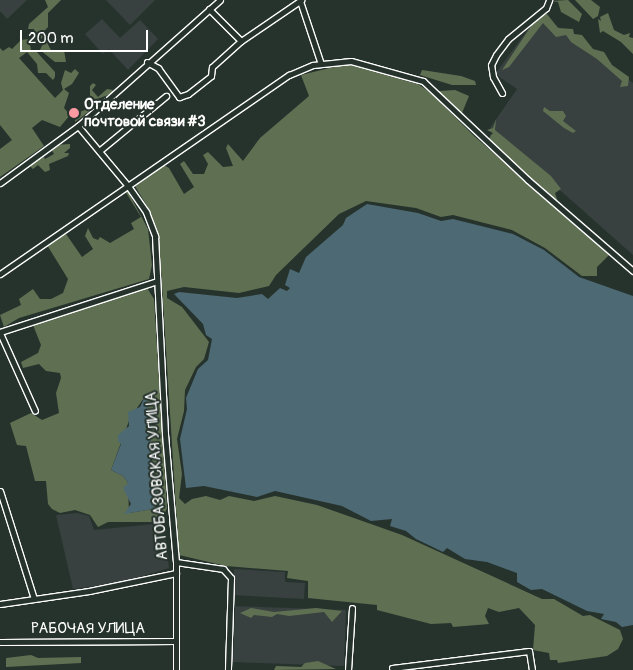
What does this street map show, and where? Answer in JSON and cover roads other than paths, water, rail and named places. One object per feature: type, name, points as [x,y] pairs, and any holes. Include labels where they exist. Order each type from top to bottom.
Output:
[{"type":"street","points":[[0,183],[78,126],[220,0]]},
{"type":"street","points":[[502,93],[493,77],[492,65],[496,55],[508,39],[546,8],[549,0]]},
{"type":"street","points":[[148,62],[158,68],[179,97],[188,94],[211,76],[212,66],[241,41],[301,1],[321,64]]},
{"type":"street","points":[[209,9],[241,41]]},
{"type":"street","points":[[0,274],[289,74],[321,64],[351,60],[423,81],[528,180],[633,271]]},
{"type":"street","points":[[99,151],[166,96]]},
{"type":"street","name":"АВТОБАЗОВСКАЯ УЛИЦА","points":[[78,126],[128,186],[146,212],[155,236],[165,434],[176,562],[176,670]]},
{"type":"street","points":[[35,412],[0,332],[158,281]]},
{"type":"street","points":[[0,491],[34,599]]},
{"type":"street","points":[[176,562],[223,568],[231,578],[228,670]]},
{"type":"street","points":[[0,604],[89,592],[176,573]]},
{"type":"street","points":[[348,670],[352,608]]},
{"type":"street","name":"РАБОЧАЯ УЛИЦА","points":[[0,642],[176,641]]},
{"type":"street","points":[[392,668],[529,651],[532,670]]},
{"type":"water","points":[[367,204],[418,213],[441,221],[453,219],[513,234],[544,250],[579,277],[633,296],[633,625],[622,627],[616,622],[601,619],[604,614],[587,611],[542,589],[531,590],[517,582],[517,573],[487,562],[465,559],[447,548],[443,552],[416,539],[406,531],[390,526],[392,519],[371,521],[342,506],[275,491],[257,497],[204,486],[186,488],[180,439],[187,409],[186,398],[198,369],[208,360],[212,339],[206,335],[203,324],[174,294],[179,292],[237,298],[262,294],[268,299],[280,288],[287,291],[290,288],[285,285],[290,269],[299,273],[306,257],[343,225],[346,218]]},
{"type":"water","points":[[146,394],[149,416],[145,429],[151,437],[150,460],[158,485],[153,509],[124,514],[131,504],[123,488],[128,483],[123,476],[111,470],[121,444],[118,441],[118,435],[129,426],[128,412],[140,407]]},
{"type":"place","name":"Отделение почтовой связи #3","points":[[74,113]]}]
